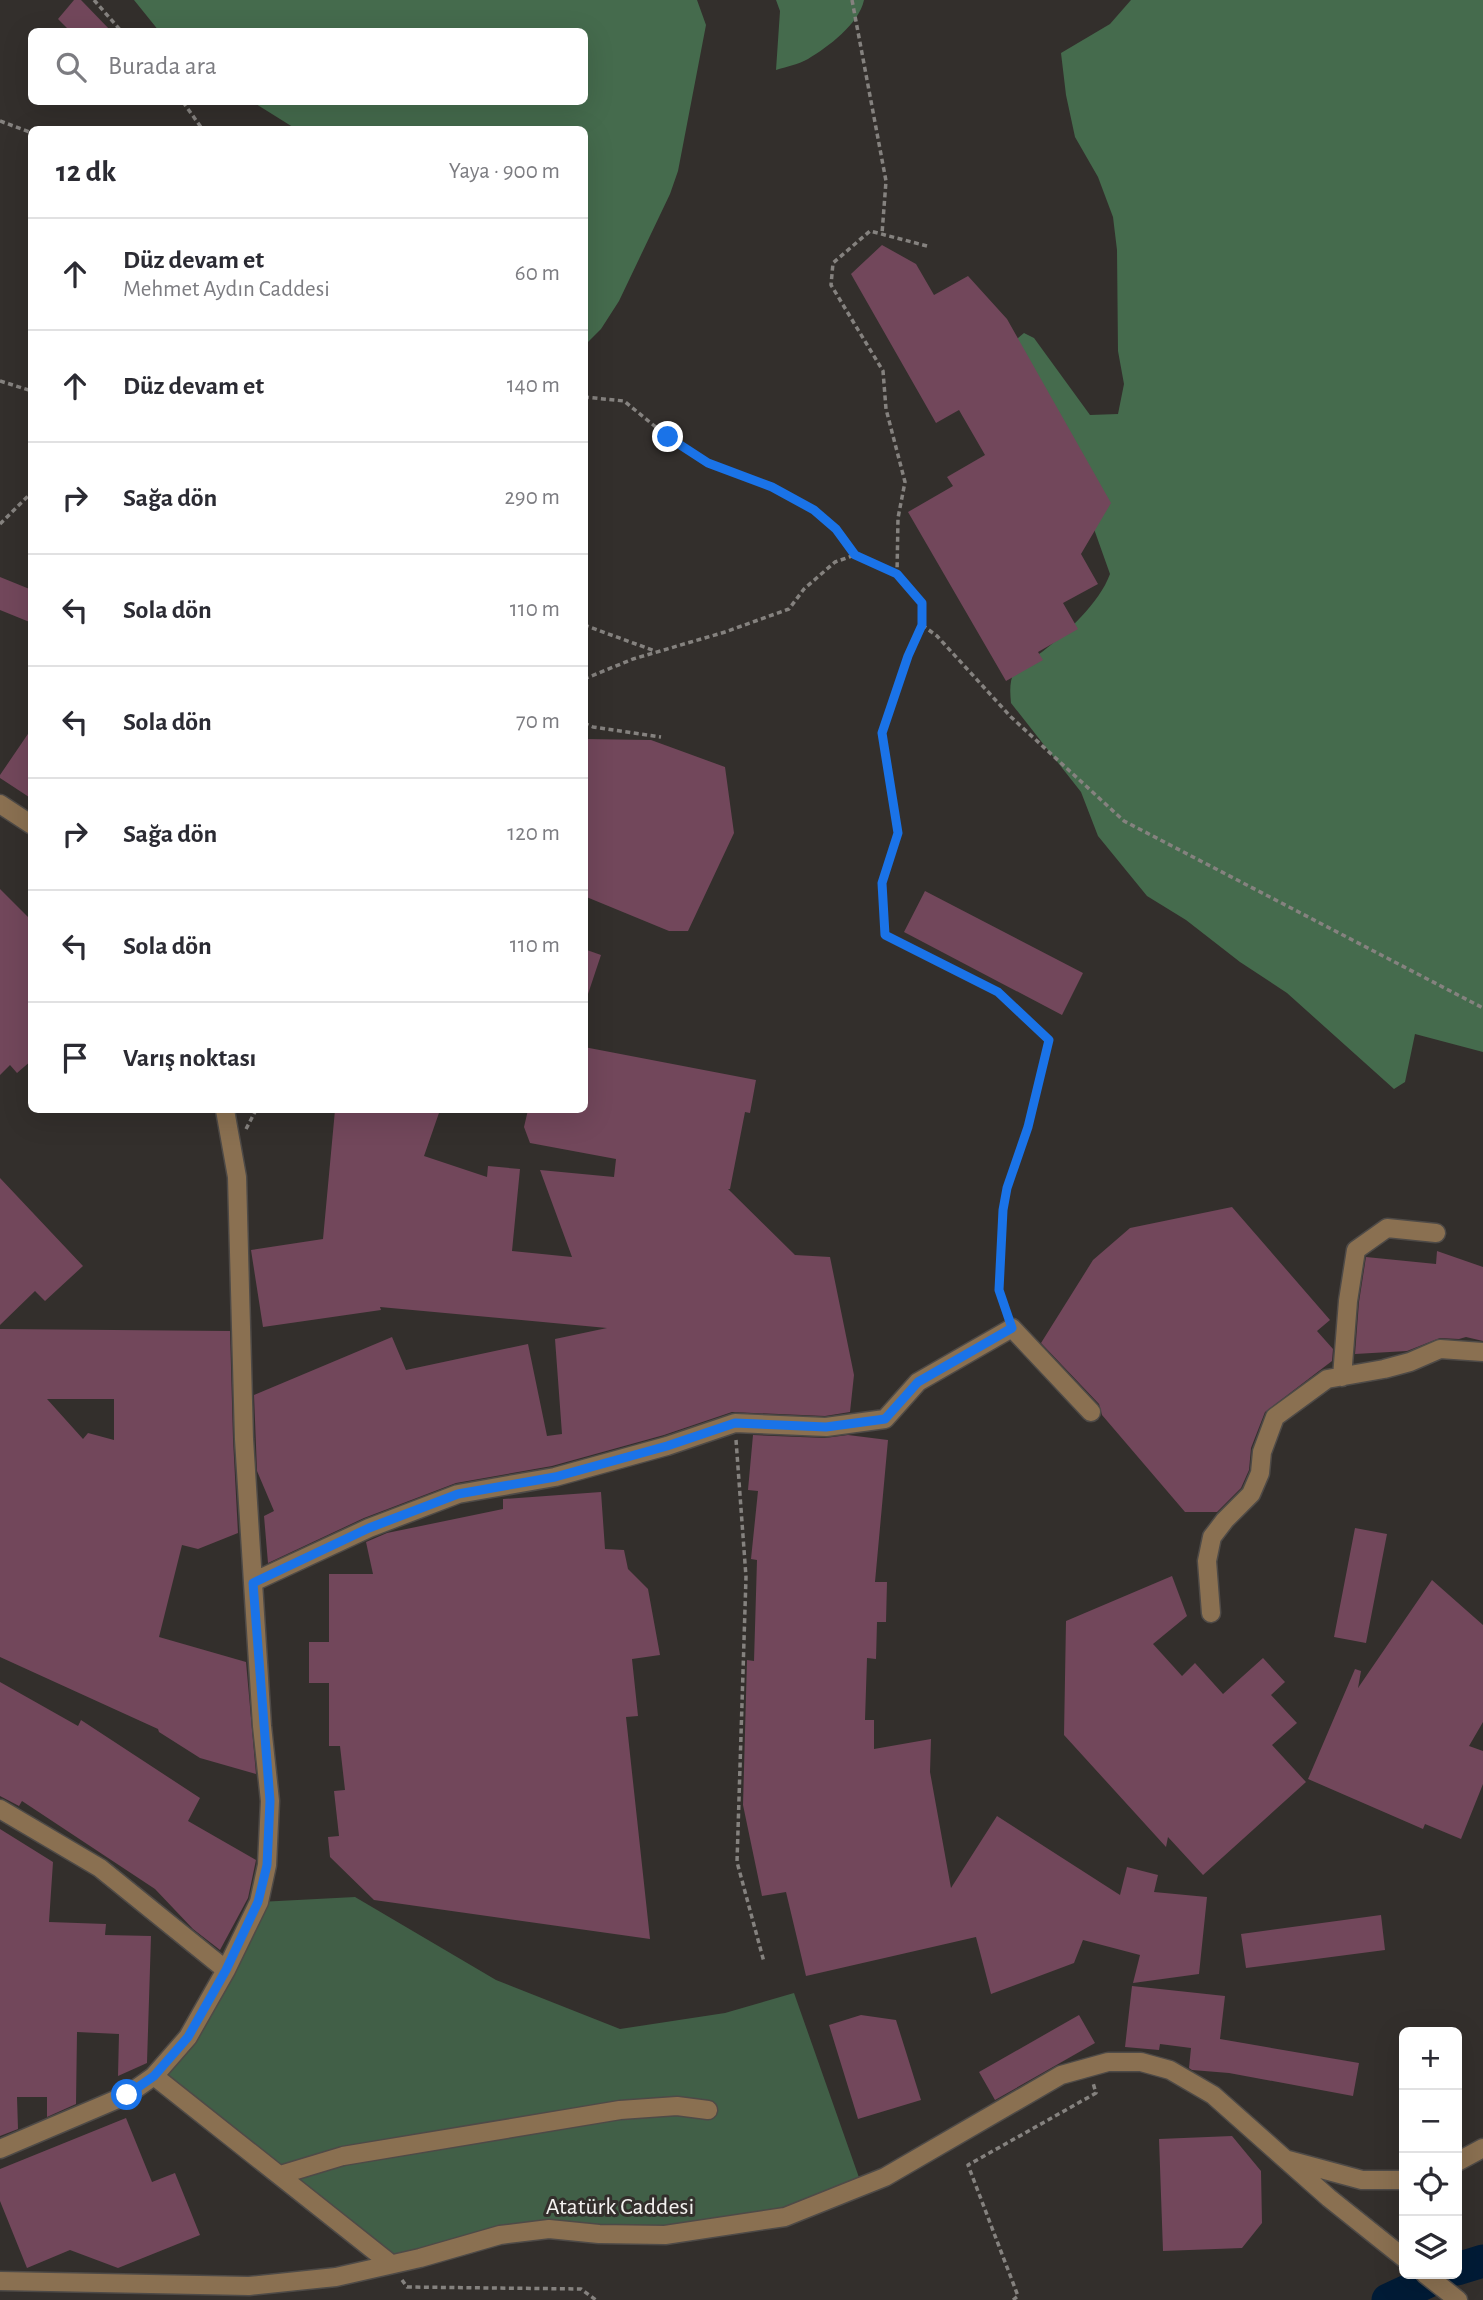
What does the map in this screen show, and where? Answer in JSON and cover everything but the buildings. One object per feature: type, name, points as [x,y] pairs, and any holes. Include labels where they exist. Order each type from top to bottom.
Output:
[{"type":"street","points":[[0,804],[28,822]]},
{"type":"street","points":[[0,2149],[127,2095],[154,2076],[188,2037],[226,1970],[258,1902],[267,1865],[270,1801],[244,1439],[237,1177],[226,1113]]},
{"type":"street","points":[[1342,1377],[1348,1301],[1356,1250],[1387,1228],[1436,1233]]},
{"type":"street","points":[[253,1583],[369,1528],[458,1494],[555,1477],[667,1446],[735,1423],[826,1427],[885,1419],[918,1382],[1012,1328],[1091,1412]]},
{"type":"street","points":[[1210,1613],[1208,1561],[1212,1537],[1224,1520],[1251,1494],[1260,1473],[1262,1452],[1275,1417],[1327,1379],[1410,1362],[1440,1349],[1483,1352]]},
{"type":"street","points":[[0,1809],[100,1868],[226,1970]]},
{"type":"street","name":"Atatürk Caddesi","points":[[0,2281],[248,2286],[336,2277],[500,2235],[548,2229],[599,2234],[665,2235],[785,2217],[885,2178],[1061,2076],[1108,2062],[1141,2062],[1170,2070],[1213,2095],[1329,2198],[1399,2254]]},
{"type":"street","points":[[154,2076],[391,2264]]},
{"type":"street","points":[[279,2175],[343,2155],[620,2110],[677,2106],[708,2110]]},
{"type":"street","points":[[1462,2159],[1483,2148]]},
{"type":"street","points":[[1285,2159],[1362,2180],[1399,2180]]},
{"type":"street","points":[[1431,2279],[1458,2300]]},
{"type":"path","points":[[94,0],[118,28]]},
{"type":"path","points":[[852,0],[887,181],[882,234]]},
{"type":"path","points":[[185,105],[200,126]]},
{"type":"path","points":[[0,121],[28,132]]},
{"type":"path","points":[[897,574],[898,518],[905,482],[886,409],[883,371],[831,285],[833,263],[870,231],[927,246]]},
{"type":"path","points":[[0,381],[28,390]]},
{"type":"path","points":[[588,397],[624,401],[668,437],[708,463],[772,487],[814,510],[836,529],[855,555],[897,574],[922,603],[922,625],[908,656],[882,733],[898,833],[882,883],[885,935],[998,992],[1049,1040],[1028,1127],[1007,1188],[1003,1210],[999,1290],[1012,1328]]},
{"type":"path","points":[[0,524],[28,496]]},
{"type":"path","points":[[588,677],[633,659],[725,632],[789,609],[804,589],[835,562],[855,555]]},
{"type":"path","points":[[922,625],[937,636],[1011,717],[1124,821],[1483,1007]]},
{"type":"path","points":[[588,626],[657,652]]},
{"type":"path","points":[[588,724],[661,737]]},
{"type":"path","points":[[735,1423],[746,1577],[737,1861],[764,1962]]},
{"type":"path","points":[[1013,2300],[1018,2297],[968,2165],[1096,2093],[1089,2068]]},
{"type":"path","points":[[391,2264],[407,2287],[581,2289],[596,2300]]},
{"type":"green space","points":[[134,0],[697,0],[706,25],[678,171],[670,194],[619,301],[601,329],[588,342],[588,126],[291,126],[258,105],[588,105],[588,28],[157,28]]},
{"type":"green space","points":[[776,0],[864,0],[856,18],[833,41],[804,61],[776,70],[780,11]]},
{"type":"green space","points":[[1131,0],[1483,0],[1483,1052],[1415,1034],[1405,1082],[1394,1089],[1287,993],[1240,962],[1186,920],[1147,896],[1098,836],[1081,792],[1011,703],[1011,682],[1015,670],[1062,636],[1081,617],[1098,596],[1110,574],[1094,529],[1014,347],[1024,333],[1034,338],[1090,415],[1118,414],[1124,384],[1118,351],[1117,250],[1113,217],[1098,177],[1075,137],[1061,53],[1110,24]]},
{"type":"green space","points":[[355,1897],[496,1980],[620,2029],[725,2013],[794,1993],[862,2186],[712,2230],[548,2229],[391,2263],[154,2076],[188,2037],[259,1902]]},
{"type":"waterway","points":[[1462,2267],[1483,2261]]},
{"type":"waterway","points":[[1388,2300],[1433,2279]]},
{"type":"route","points":[[127,2095],[154,2076],[188,2037],[226,1970],[258,1902],[267,1865],[270,1801],[262,1726],[253,1583],[369,1528],[458,1494],[555,1477],[667,1446],[735,1423],[826,1427],[885,1419],[918,1382],[1012,1328],[999,1290],[1003,1210],[1007,1188],[1028,1127],[1049,1040],[998,992],[885,935],[882,883],[898,833],[882,733],[908,656],[922,625],[922,603],[897,574],[855,555],[836,529],[814,510],[772,487],[708,463],[668,437]]}]
